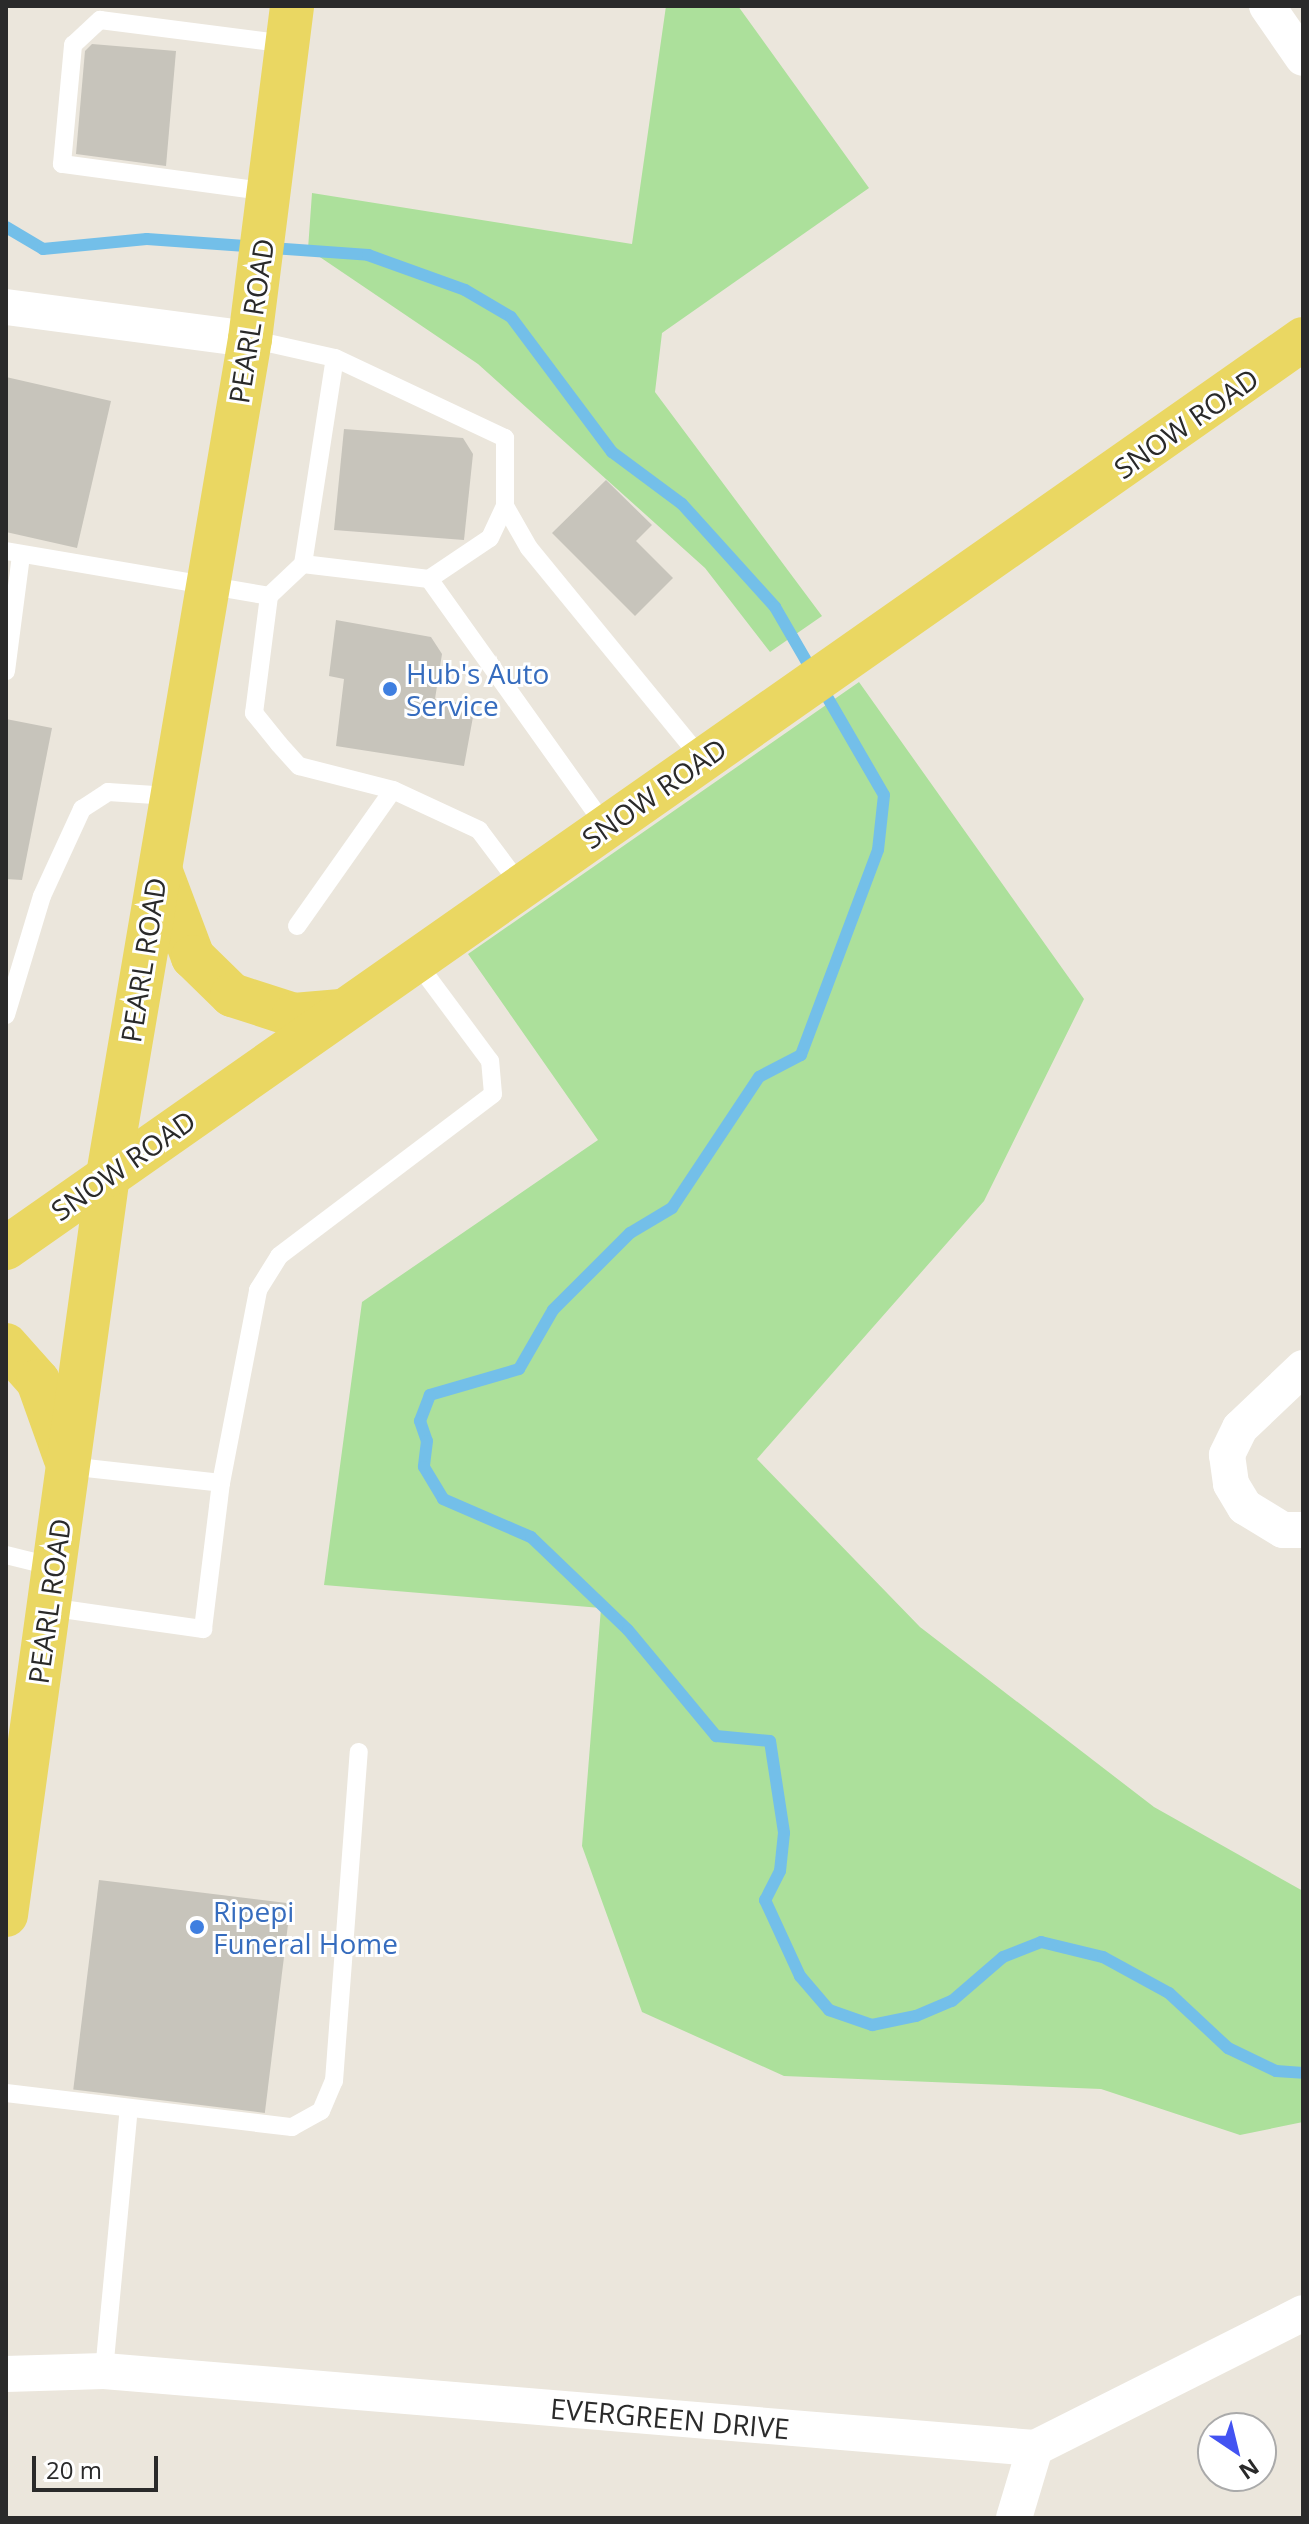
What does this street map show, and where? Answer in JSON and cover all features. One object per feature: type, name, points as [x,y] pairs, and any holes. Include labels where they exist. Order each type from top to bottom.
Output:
[{"type":"main road","name":"PEARL ROAD","points":[[6,1915],[15,1781],[51,1587],[108,1175],[204,588],[250,339],[290,25]]},
{"type":"main road","name":"SNOW ROAD","points":[[6,1248],[702,759],[854,657],[1303,339]]},
{"type":"main road","points":[[159,865],[193,957],[232,995],[294,1015],[341,1011]]},
{"type":"main road","points":[[6,1345],[38,1381],[68,1466]]},
{"type":"street","points":[[1267,6],[1303,58]]},
{"type":"street","points":[[6,307],[250,339]]},
{"type":"street","points":[[1303,1368],[1240,1428],[1227,1455],[1231,1484],[1245,1507],[1283,1530],[1303,1530]]},
{"type":"street","points":[[1014,2518],[1035,2448],[1303,2313]]},
{"type":"street","name":"EVERGREEN DRIVE","points":[[6,2374],[104,2371],[1035,2448]]},
{"type":"lane","points":[[269,202],[62,164],[73,45],[100,20],[290,25]]},
{"type":"lane","points":[[250,339],[335,358],[505,438],[505,506],[490,538],[429,579],[303,564]]},
{"type":"lane","points":[[335,358],[303,564],[269,596],[254,713],[299,766],[393,790],[479,830],[521,886]]},
{"type":"lane","points":[[505,506],[529,548],[702,759]]},
{"type":"lane","points":[[6,671],[13,553],[204,588],[269,596]]},
{"type":"lane","points":[[429,579],[606,827]]},
{"type":"lane","points":[[297,926],[393,790]]},
{"type":"lane","points":[[6,1015],[42,896],[82,809],[108,792],[170,796]]},
{"type":"lane","points":[[6,1555],[51,1587],[203,1629],[221,1483],[258,1290],[279,1256],[493,1094],[490,1061],[415,960]]},
{"type":"lane","points":[[68,1466],[221,1483]]},
{"type":"lane","points":[[6,2093],[292,2127],[321,2111],[334,2081],[359,1752]]},
{"type":"lane","points":[[104,2371],[129,2108]]},
{"type":"green space","points":[[666,6],[738,6],[869,188],[662,333],[655,392],[822,616],[770,652],[705,568],[478,364],[308,249],[312,193],[632,244]]},
{"type":"green space","points":[[859,682],[1084,999],[984,1201],[757,1459],[920,1627],[1154,1807],[1303,1891],[1303,2122],[1240,2135],[1101,2089],[784,2076],[642,2012],[582,1846],[601,1608],[324,1585],[362,1302],[598,1140],[468,954]]},
{"type":"building","points":[[92,44],[176,51],[166,166],[76,154],[85,51]]},
{"type":"building","points":[[6,377],[111,401],[77,548],[6,532]]},
{"type":"building","points":[[344,429],[463,438],[473,454],[464,540],[334,530]]},
{"type":"building","points":[[606,480],[652,525],[636,541],[673,578],[635,616],[552,533]]},
{"type":"building","name":"Hub's Auto Service","points":[[336,620],[431,637],[442,654],[435,699],[475,706],[464,766],[336,746],[344,679],[329,676]]},
{"type":"building","points":[[6,719],[52,728],[22,880],[6,879]]},
{"type":"building","points":[[99,1880],[291,1904],[265,2113],[73,2089]]},
{"type":"waterway","points":[[6,227],[43,249],[147,239],[368,255],[465,290],[511,317],[612,452],[682,504],[775,607],[884,795],[878,850],[801,1055],[759,1077],[672,1208],[630,1233],[553,1310],[519,1369],[430,1395],[420,1421],[427,1441],[424,1467],[443,1499],[531,1537],[628,1630],[716,1736],[770,1741],[784,1833],[780,1871],[765,1900],[800,1976],[829,2010],[872,2025],[916,2016],[952,2001],[1003,1957],[1041,1942],[1103,1957],[1169,1993],[1228,2048],[1276,2071],[1303,2073]]},
{"type":"place","name":"Hub's Auto Service","points":[[390,689]]},
{"type":"place","name":"Ripepi Funeral Home","points":[[197,1927]]}]
